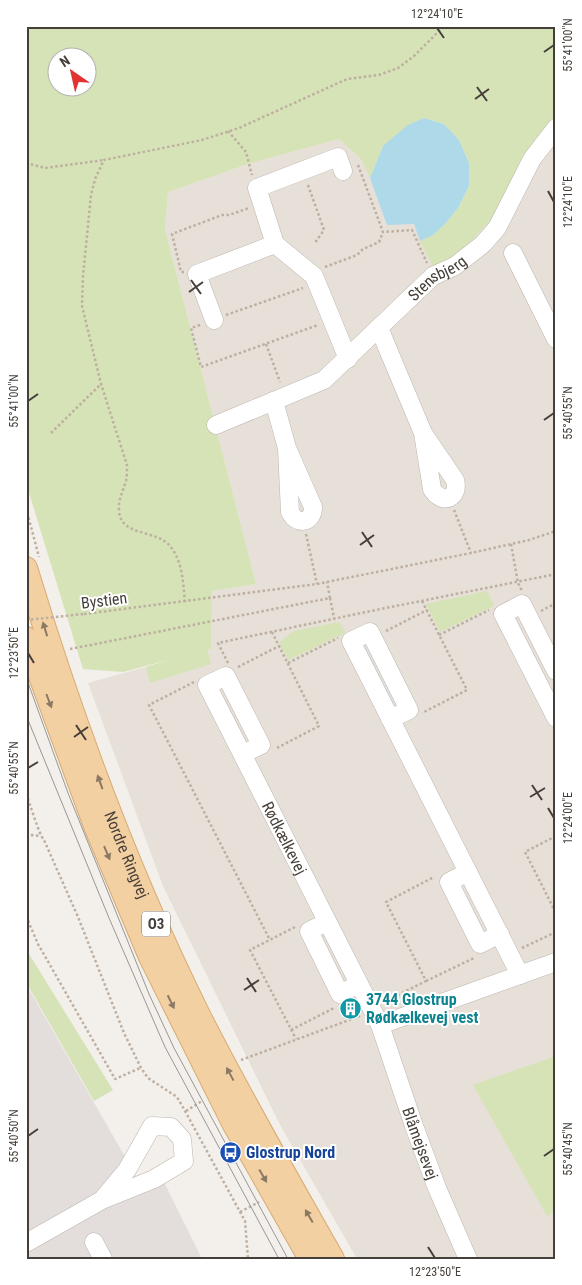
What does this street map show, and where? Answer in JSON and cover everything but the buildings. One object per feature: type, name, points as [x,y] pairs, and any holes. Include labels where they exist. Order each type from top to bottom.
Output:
[{"type":"main road","name":"Nordre Ringvej","points":[[26,568],[52,652],[115,824],[156,922],[199,1014],[256,1125],[333,1259]]},
{"type":"main road","name":"Nordre Ringvej","points":[[26,638],[95,826],[150,957],[233,1123],[310,1259]]},
{"type":"street","name":"Stensbjerg","points":[[216,425],[324,380],[433,276],[455,266],[483,244],[496,228],[532,159],[556,128]]},
{"type":"street","points":[[343,171],[338,157],[257,188],[275,244],[315,279],[348,359]]},
{"type":"street","points":[[214,320],[197,274],[275,244]]},
{"type":"street","points":[[513,253],[556,339]]},
{"type":"street","points":[[379,328],[423,433],[432,489],[442,499],[449,498]]},
{"type":"street","points":[[280,399],[287,448],[290,512],[298,521],[304,522]]},
{"type":"street","points":[[556,671],[522,604],[503,614],[551,696],[556,718]]},
{"type":"street","points":[[373,638],[409,710],[390,719],[520,975]]},
{"type":"street","name":"Rødkælkevej","points":[[226,675],[260,745],[242,754],[375,1015]]},
{"type":"street","points":[[375,1015],[520,975],[556,962]]},
{"type":"street","name":"Blåmejsevej","points":[[375,1015],[437,1188],[468,1259]]},
{"type":"street","points":[[26,1243],[102,1200],[154,1179],[184,1161],[182,1140],[171,1127],[152,1126],[127,1170],[102,1200]]},
{"type":"street","points":[[94,1242],[103,1259]]},
{"type":"path","points":[[228,131],[246,152],[248,164]]},
{"type":"path","points":[[26,163],[44,168],[104,160]]},
{"type":"path","points":[[332,320],[202,367],[191,328],[315,279],[321,268],[358,256],[363,249],[378,242],[383,232],[358,165],[343,171]]},
{"type":"path","points":[[307,185],[324,230],[314,244]]},
{"type":"path","points":[[197,274],[180,272],[172,234],[222,215],[229,215],[262,203]]},
{"type":"path","points":[[383,232],[412,230],[433,276]]},
{"type":"path","points":[[266,344],[280,399]]},
{"type":"path","points":[[51,433],[102,384]]},
{"type":"path","points":[[449,498],[471,553]]},
{"type":"path","points":[[304,522],[317,584]]},
{"type":"path","name":"Bystien","points":[[26,620],[185,602],[317,584],[529,540],[556,530]]},
{"type":"path","points":[[511,544],[518,583]]},
{"type":"path","points":[[226,675],[229,664],[218,643],[556,574]]},
{"type":"path","points":[[326,582],[334,618]]},
{"type":"path","points":[[66,650],[330,598]]},
{"type":"path","points":[[418,715],[467,690],[422,601]]},
{"type":"path","points":[[373,638],[426,610]]},
{"type":"path","points":[[439,636],[490,610]]},
{"type":"path","points":[[271,751],[319,726],[272,632]]},
{"type":"path","points":[[288,663],[346,634]]},
{"type":"path","points":[[226,675],[279,646]]},
{"type":"path","points":[[202,677],[149,705],[270,940]]},
{"type":"path","points":[[26,794],[41,836],[78,917],[124,1033],[148,1078],[177,1097],[240,1212],[247,1230],[246,1246],[248,1259]]},
{"type":"path","points":[[26,836],[32,834],[41,836]]},
{"type":"path","points":[[556,836],[525,852],[556,913]]},
{"type":"path","points":[[426,981],[386,902],[438,876]]},
{"type":"path","points":[[26,916],[38,944],[115,1079],[141,1068]]},
{"type":"path","points":[[296,927],[250,950],[296,1039]]},
{"type":"path","points":[[510,955],[556,932]]},
{"type":"path","points":[[241,1066],[239,1061],[248,1057],[296,1039],[375,1015],[426,981],[479,955]]},
{"type":"path","points":[[291,1030],[339,1005]]},
{"type":"path","points":[[240,1212],[262,1200],[260,1196]]},
{"type":"path","points":[[243,1204],[245,1209]]},
{"type":"shaded area","points":[[556,116],[556,1259],[357,1259],[279,1123],[163,886],[88,683],[211,649],[212,591],[256,584],[165,229],[168,192],[248,164],[339,139],[360,158],[370,178],[414,224],[433,267],[514,178],[536,138]]},
{"type":"shaded area","points":[[369,642],[400,703],[391,708],[360,646]]},
{"type":"shaded area","points":[[26,984],[144,1190],[163,1180],[202,1259],[26,1259]]},
{"type":"green space","points":[[26,26],[556,26],[556,116],[536,138],[494,217],[459,253],[433,267],[420,241],[433,235],[458,208],[469,186],[469,163],[459,140],[444,124],[424,118],[383,146],[370,178],[360,158],[339,139],[248,164],[168,192],[165,229],[256,584],[212,591],[211,649],[207,650],[211,664],[150,683],[146,667],[168,660],[123,672],[83,669],[26,479]]},
{"type":"green space","points":[[487,591],[494,606],[440,632],[426,604]]},
{"type":"green space","points":[[339,622],[345,633],[288,660],[279,643],[294,631]]},
{"type":"green space","points":[[26,949],[113,1090],[94,1101],[26,982]]},
{"type":"green space","points":[[556,1056],[556,1211],[547,1216],[473,1085]]},
{"type":"water","points":[[424,118],[444,124],[459,140],[469,163],[469,186],[458,208],[445,224],[433,235],[420,241],[414,224],[387,225],[370,178],[383,146],[408,125]]},
{"type":"tram line","points":[[26,677],[68,793],[149,994],[174,1048],[288,1259]]},
{"type":"tram line","points":[[26,715],[109,918],[165,1047],[279,1259]]},
{"type":"place","name":"3744 Glostrup Rødkælkevej vest","points":[[350,1008]]},
{"type":"place","name":"Glostrup Nord","points":[[230,1152]]}]
